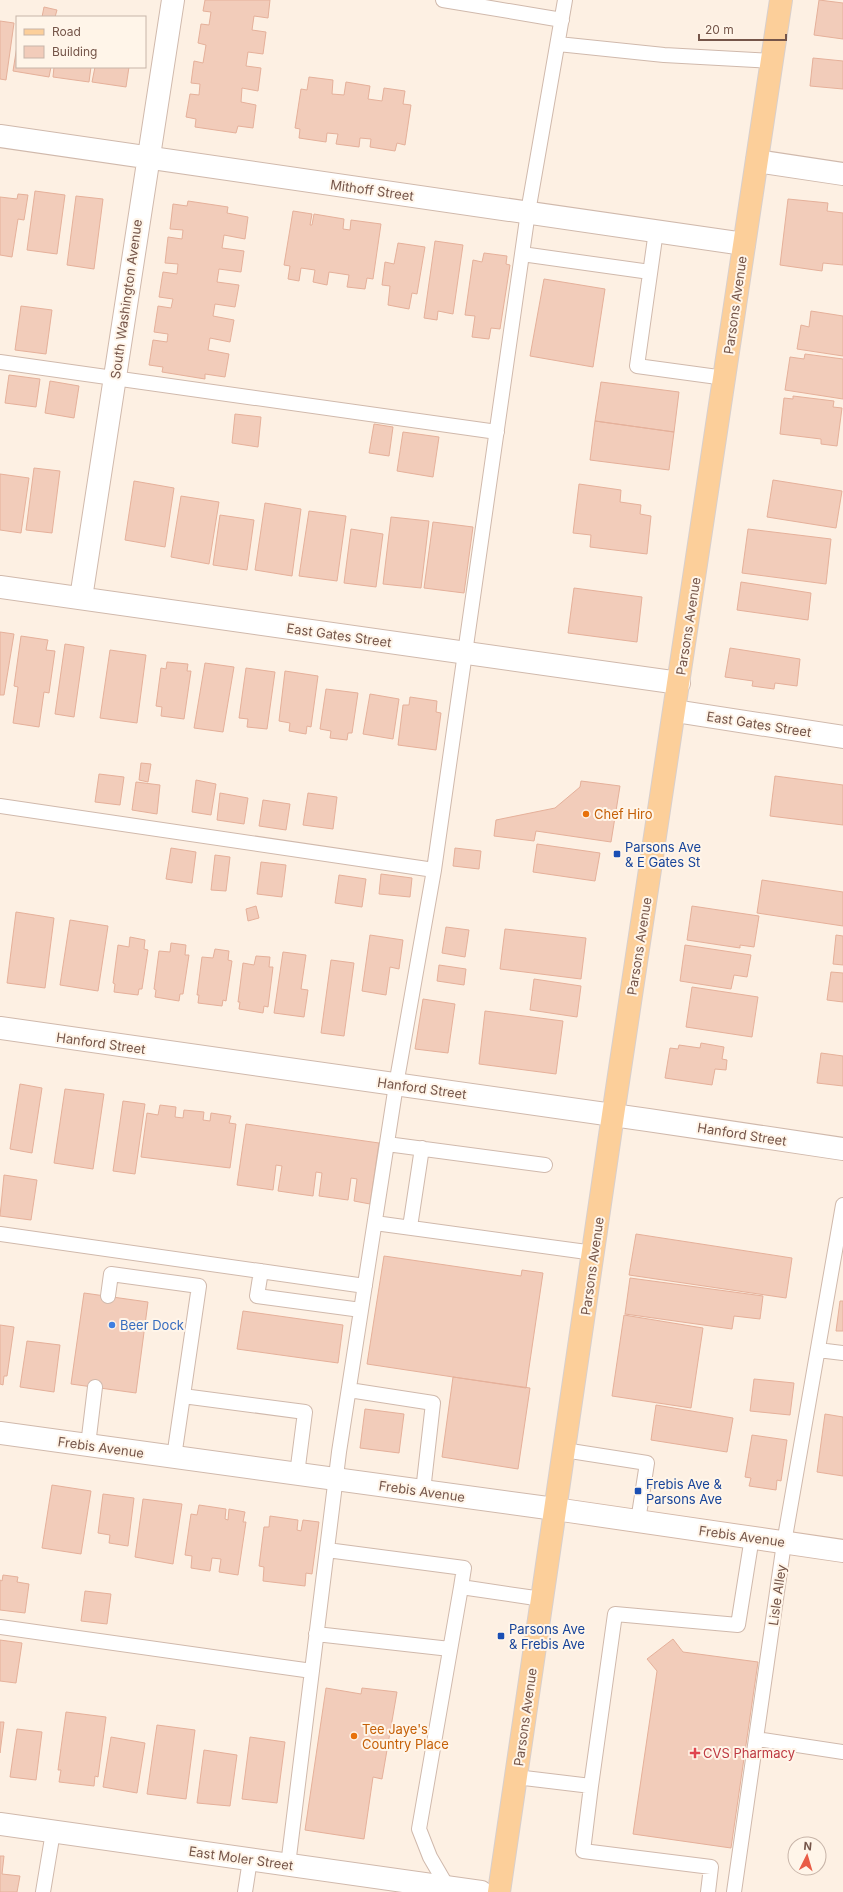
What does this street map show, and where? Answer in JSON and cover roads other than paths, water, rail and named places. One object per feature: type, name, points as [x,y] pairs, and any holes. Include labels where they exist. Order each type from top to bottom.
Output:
[{"type":"main road","name":"Parsons Avenue","points":[[500,1892],[613,1115],[725,378],[780,0]]},
{"type":"street","name":"South Washington Avenue","points":[[81,598],[147,158],[173,0]]},
{"type":"street","name":"Mithoff Street","points":[[0,136],[744,244]]},
{"type":"street","points":[[757,161],[843,174]]},
{"type":"street","name":"East Gates Street","points":[[0,587],[679,683]]},
{"type":"street","name":"East Gates Street","points":[[675,711],[843,737]]},
{"type":"street","name":"Hanford Street","points":[[0,1028],[843,1149]]},
{"type":"street","name":"Frebis Avenue","points":[[0,1433],[555,1509],[843,1551]]},
{"type":"street","name":"East Moler Street","points":[[0,1824],[481,1892]]},
{"type":"lane","points":[[443,0],[562,20]]},
{"type":"lane","points":[[288,1865],[316,1634],[349,1390],[396,1085],[434,870],[528,212],[565,0]]},
{"type":"lane","points":[[558,44],[664,55],[771,61]]},
{"type":"lane","points":[[656,231],[637,366],[725,378]]},
{"type":"lane","points":[[522,254],[650,272]]},
{"type":"lane","points":[[0,362],[497,432]]},
{"type":"lane","points":[[0,806],[434,870]]},
{"type":"lane","points":[[387,1144],[545,1165]]},
{"type":"lane","points":[[410,1227],[422,1148]]},
{"type":"lane","name":"Lisle Alley","points":[[734,1892],[784,1542],[843,1205]]},
{"type":"lane","points":[[375,1223],[594,1253]]},
{"type":"lane","points":[[0,1234],[365,1286]]},
{"type":"lane","points":[[156,1280],[160,1257]]},
{"type":"lane","points":[[261,1271],[257,1296],[361,1310]]},
{"type":"lane","points":[[108,1296],[111,1274],[199,1286],[174,1457]]},
{"type":"lane","points":[[818,1350],[843,1353]]},
{"type":"lane","points":[[88,1445],[95,1387]]},
{"type":"lane","points":[[349,1390],[433,1403],[423,1491]]},
{"type":"lane","points":[[183,1396],[305,1412],[297,1474]]},
{"type":"lane","points":[[564,1450],[647,1463],[638,1522]]},
{"type":"lane","points":[[708,1892],[711,1868],[583,1851],[591,1786],[615,1614],[738,1625],[752,1537]]},
{"type":"lane","points":[[327,1550],[464,1568],[420,1829],[430,1857],[448,1888]]},
{"type":"lane","points":[[461,1587],[542,1599]]},
{"type":"lane","points":[[0,1626],[312,1671]]},
{"type":"lane","points":[[316,1634],[450,1649]]},
{"type":"lane","points":[[757,1739],[843,1752]]},
{"type":"lane","points":[[516,1777],[591,1786]]},
{"type":"lane","points":[[43,1892],[53,1832]]},
{"type":"lane","points":[[246,1892],[250,1860]]},
{"type":"place","name":"Chef Hiro","points":[[586,814]]},
{"type":"place","name":"Parsons Ave & E Gates St","points":[[617,854]]},
{"type":"place","name":"Beer Dock","points":[[112,1325]]},
{"type":"place","name":"Frebis Ave & Parsons Ave","points":[[638,1491]]},
{"type":"place","name":"Parsons Ave & Frebis Ave","points":[[501,1636]]},
{"type":"place","name":"Tee Jaye's Country Place","points":[[354,1736]]},
{"type":"place","name":"CVS Pharmacy","points":[[695,1753]]}]
